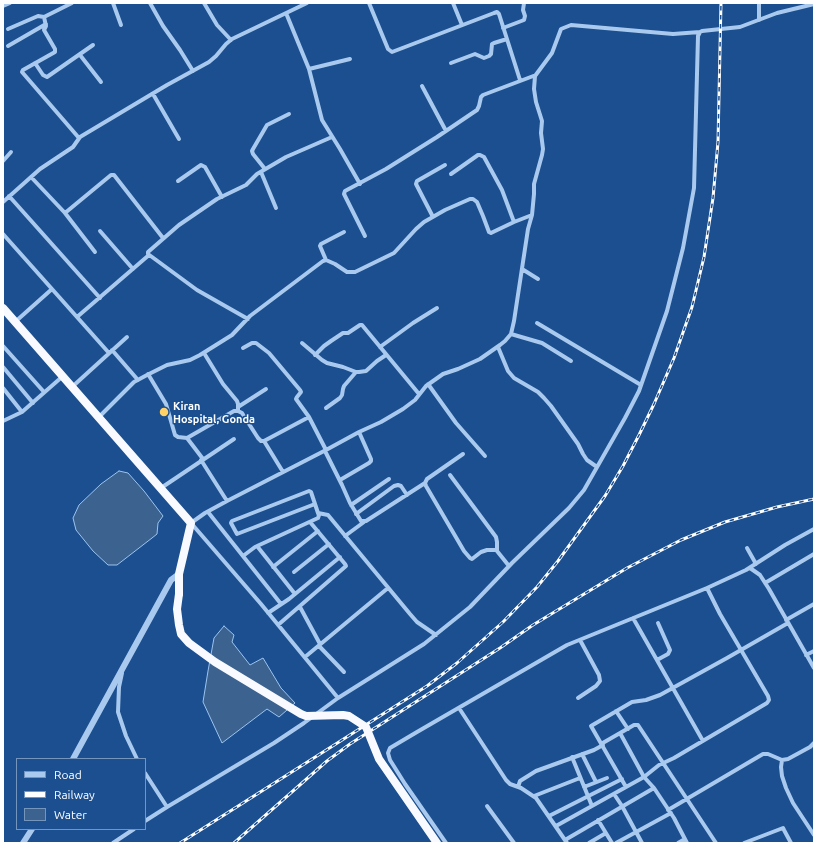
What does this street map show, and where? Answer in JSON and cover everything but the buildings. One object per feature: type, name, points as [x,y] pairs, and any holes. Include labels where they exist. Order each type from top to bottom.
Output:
[{"type":"highway","points":[[3,308],[191,523],[180,574],[177,609],[181,634],[189,643],[215,662],[301,714],[306,716],[349,716],[366,727],[379,759],[437,843]]},
{"type":"street","points":[[3,6],[10,3]]},
{"type":"street","points":[[8,29],[38,16],[44,17],[72,3]]},
{"type":"street","points":[[113,3],[121,25]]},
{"type":"street","points":[[150,3],[163,26],[193,71]]},
{"type":"street","points":[[204,3],[214,21],[231,40]]},
{"type":"street","points":[[3,202],[40,169],[73,147],[78,138],[213,59],[231,40],[307,3]]},
{"type":"street","points":[[369,3],[388,49],[392,52],[496,12],[499,14],[520,80]]},
{"type":"street","points":[[453,3],[462,24]]},
{"type":"street","points":[[503,28],[524,20],[524,3]]},
{"type":"street","points":[[759,3],[760,20]]},
{"type":"street","points":[[338,698],[191,523],[227,501],[381,422],[415,400],[428,384],[443,374],[458,369],[480,358],[498,347],[511,334],[528,229],[532,215],[534,184],[543,149],[542,122],[534,89],[536,75],[552,53],[561,29],[571,25],[673,34],[700,32],[740,27],[777,13],[814,4]]},
{"type":"street","points":[[286,13],[309,69],[322,120],[360,184]]},
{"type":"street","points":[[44,17],[46,24],[44,30],[55,49],[55,52],[23,70],[22,73],[78,138]]},
{"type":"street","points":[[8,46],[46,24]]},
{"type":"street","points":[[146,820],[274,743],[338,698],[436,635],[470,607],[509,566],[569,508],[584,490],[639,391],[667,311],[683,248],[694,188],[698,36],[700,32]]},
{"type":"street","points":[[451,63],[475,54],[484,58],[489,56],[491,54],[492,44],[506,39]]},
{"type":"street","points":[[35,63],[43,75],[47,77],[93,45]]},
{"type":"street","points":[[80,55],[101,82]]},
{"type":"street","points":[[309,69],[350,59]]},
{"type":"street","points":[[365,236],[344,194],[345,191],[386,169],[478,109],[483,94],[536,75]]},
{"type":"street","points":[[422,86],[446,131]]},
{"type":"street","points":[[153,94],[179,138]]},
{"type":"street","points":[[276,208],[263,171],[252,150],[266,127],[289,114]]},
{"type":"street","points":[[77,317],[149,255],[148,252],[179,225],[217,199],[246,185],[257,174],[286,157],[332,137]]},
{"type":"street","points":[[3,161],[11,152]]},
{"type":"street","points":[[451,174],[478,156],[480,155],[484,157],[502,190],[514,222]]},
{"type":"street","points":[[178,181],[201,165],[205,167],[222,197]]},
{"type":"street","points":[[433,217],[416,184],[418,181],[445,165]]},
{"type":"street","points":[[65,213],[111,175],[114,175],[163,238]]},
{"type":"street","points":[[31,177],[65,213],[94,252]]},
{"type":"street","points":[[10,196],[100,298]]},
{"type":"street","points":[[344,232],[321,244],[320,246],[326,260],[347,272],[355,272],[394,253],[424,222],[445,210],[470,199],[473,199],[476,202],[489,232],[491,233],[532,215]]},
{"type":"street","points":[[100,231],[133,269]]},
{"type":"street","points":[[3,234],[77,317],[138,380]]},
{"type":"street","points":[[149,255],[197,290],[248,319]]},
{"type":"street","points":[[99,417],[134,382],[167,365],[190,360],[204,353],[232,335],[248,319],[280,292],[322,261],[326,260]]},
{"type":"street","points":[[522,269],[538,279]]},
{"type":"street","points":[[15,322],[52,289]]},
{"type":"street","points":[[380,347],[437,308]]},
{"type":"street","points":[[537,323],[641,385]]},
{"type":"street","points":[[315,355],[324,346],[343,333],[348,333],[362,325],[419,394]]},
{"type":"street","points":[[511,334],[536,340],[571,361]]},
{"type":"street","points":[[72,387],[127,337]]},
{"type":"street","points":[[243,348],[252,343],[256,343],[269,353],[300,390],[301,392],[296,398],[309,417],[326,450],[351,505],[361,522],[364,522]]},
{"type":"street","points":[[302,343],[315,355],[327,363],[356,372],[366,371],[386,355]]},
{"type":"street","points":[[3,346],[44,392]]},
{"type":"street","points":[[498,347],[508,371],[514,378],[538,392],[544,398],[569,431],[587,460],[597,467]]},
{"type":"street","points":[[204,353],[223,384],[237,401],[238,409],[258,438],[264,441],[283,472]]},
{"type":"street","points":[[3,367],[33,403]]},
{"type":"street","points":[[326,408],[340,398],[344,386],[356,372]]},
{"type":"street","points":[[148,374],[166,404],[175,435],[178,437],[188,438],[238,409],[266,389]]},
{"type":"street","points":[[3,421],[22,412],[63,376]]},
{"type":"street","points":[[428,384],[456,423],[485,456]]},
{"type":"street","points":[[3,388],[22,412]]},
{"type":"street","points":[[264,441],[309,417]]},
{"type":"street","points":[[340,480],[369,463],[371,460],[359,432]]},
{"type":"street","points":[[188,438],[227,501]]},
{"type":"street","points":[[161,488],[234,438]]},
{"type":"street","points":[[345,536],[425,483],[427,479],[463,454]]},
{"type":"street","points":[[450,475],[496,537],[497,550],[509,566]]},
{"type":"street","points":[[351,505],[389,479]]},
{"type":"street","points":[[425,483],[464,551],[470,558],[472,559],[487,550],[497,550]]},
{"type":"street","points":[[356,514],[394,486],[401,486],[407,494]]},
{"type":"street","points":[[243,556],[257,546],[310,522],[318,517],[318,513],[315,504],[311,492],[309,491],[232,521],[231,523],[237,534],[315,504]]},
{"type":"street","points":[[208,512],[281,604]]},
{"type":"street","points":[[318,513],[328,515],[413,618],[436,635]]},
{"type":"street","points":[[278,625],[345,567],[345,564],[340,557],[310,522]]},
{"type":"street","points":[[446,843],[390,760],[388,754],[390,748],[567,645],[707,588],[750,568],[785,545],[814,529]]},
{"type":"street","points":[[273,567],[318,531]]},
{"type":"street","points":[[294,572],[329,544]]},
{"type":"street","points":[[257,546],[295,594]]},
{"type":"street","points":[[747,548],[756,564]]},
{"type":"street","points":[[765,582],[814,554]]},
{"type":"street","points":[[268,613],[295,594],[340,557]]},
{"type":"street","points":[[750,568],[760,575],[765,582],[814,668]]},
{"type":"street","points":[[74,758],[171,580],[180,574]]},
{"type":"street","points":[[305,657],[388,588]]},
{"type":"street","points":[[556,826],[614,794],[663,763],[703,742],[767,704],[769,700],[768,696],[720,614],[707,588]]},
{"type":"street","points":[[626,787],[591,726],[632,702],[646,700],[673,688],[741,650],[814,604]]},
{"type":"street","points":[[300,607],[319,645],[344,672]]},
{"type":"street","points":[[633,618],[703,742]]},
{"type":"street","points":[[657,660],[668,654],[670,650],[658,623]]},
{"type":"street","points":[[578,698],[596,686],[600,681],[599,674],[580,640]]},
{"type":"street","points":[[806,655],[814,651]]},
{"type":"street","points":[[123,666],[119,687],[118,712],[126,736],[137,758]]},
{"type":"street","points":[[459,708],[506,780],[510,784],[534,796],[566,841],[598,820],[654,788]]},
{"type":"street","points":[[616,711],[628,729]]},
{"type":"street","points":[[518,787],[520,781],[536,771],[602,745],[634,725],[638,725],[716,843]]},
{"type":"street","points":[[620,733],[644,776],[670,812],[686,841],[678,843]]},
{"type":"street","points":[[616,843],[670,812],[687,799],[763,754],[768,754],[782,760],[788,759],[810,747],[814,743]]},
{"type":"street","points":[[582,754],[596,782]]},
{"type":"street","points":[[572,757],[592,806]]},
{"type":"street","points":[[782,760],[782,776],[786,788],[793,803],[814,835]]},
{"type":"street","points":[[146,775],[167,807]]},
{"type":"street","points":[[534,796],[580,778]]},
{"type":"street","points":[[584,787],[607,778]]},
{"type":"street","points":[[549,816],[622,779]]},
{"type":"street","points":[[614,794],[642,843]]},
{"type":"street","points":[[487,806],[514,843]]},
{"type":"street","points":[[598,820],[612,843]]},
{"type":"street","points":[[744,843],[783,828],[791,843]]},
{"type":"street","points":[[23,843],[31,830]]},
{"type":"street","points":[[113,843],[132,830]]},
{"type":"street","points":[[589,843],[606,833]]},
{"type":"water","points":[[119,471],[128,473],[163,516],[158,523],[157,534],[117,565],[108,565],[93,551],[76,530],[73,518],[79,505],[101,484]]},
{"type":"water","points":[[224,626],[234,635],[232,642],[250,665],[263,658],[281,688],[295,703],[279,717],[267,709],[222,743],[203,702],[214,638]]},
{"type":"railway","points":[[180,843],[427,686],[457,663],[503,622],[537,587],[558,561],[605,496],[639,435],[674,358],[692,307],[704,257],[713,198],[718,142],[721,3]]},
{"type":"railway","points":[[234,843],[327,761],[350,744],[500,648],[533,625],[627,568],[681,540],[725,522],[777,507],[814,499]]},
{"type":"place","name":"Kiran Hospital, Gonda","points":[[164,412]]}]
